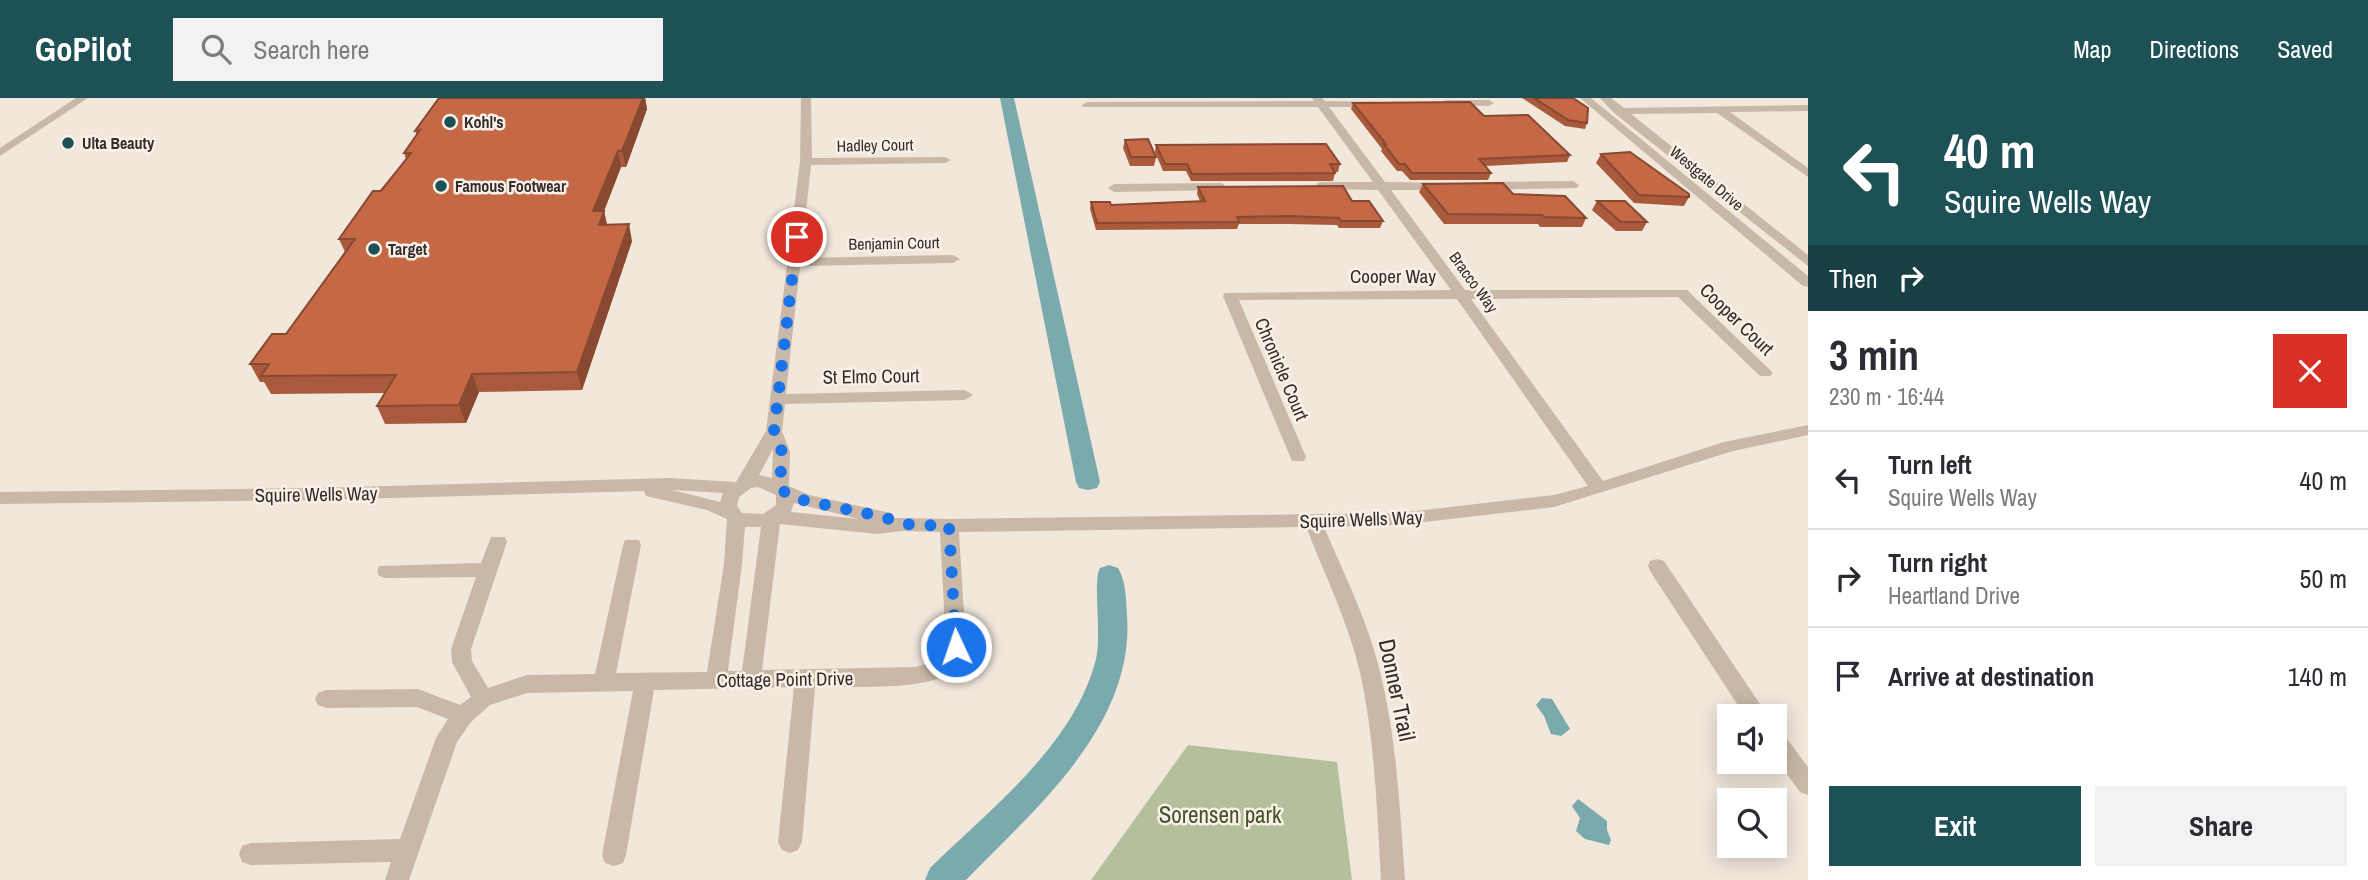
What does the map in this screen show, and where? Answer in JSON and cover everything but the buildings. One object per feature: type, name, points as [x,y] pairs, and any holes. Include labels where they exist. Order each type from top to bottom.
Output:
[{"type":"street","points":[[0,153],[83,98]]},
{"type":"street","points":[[716,680],[729,596],[733,516],[728,500],[742,485],[774,431],[806,162],[806,98]]},
{"type":"street","name":"Westgate Drive","points":[[1585,98],[1621,111],[1808,262]]},
{"type":"street","points":[[1703,98],[1808,173]]},
{"type":"street","points":[[1087,105],[1319,101],[1391,104]]},
{"type":"street","name":"Bracco Way","points":[[1319,101],[1599,489]]},
{"type":"street","points":[[1433,104],[1489,103]]},
{"type":"street","name":"Westgate Drive","points":[[1603,104],[1808,283]]},
{"type":"street","points":[[1621,111],[1808,108]]},
{"type":"street","name":"Hadley Court","points":[[806,162],[945,160]]},
{"type":"street","points":[[1301,187],[1573,185]]},
{"type":"street","points":[[1114,188],[1235,187]]},
{"type":"street","name":"Benjamin Court","points":[[794,262],[953,259]]},
{"type":"street","name":"Cooper Way","points":[[1230,296],[1682,293]]},
{"type":"street","name":"Cooper Court","points":[[1682,293],[1765,373]]},
{"type":"street","name":"Chronicle Court","points":[[1230,296],[1297,457]]},
{"type":"street","name":"St Elmo Court","points":[[778,399],[965,395]]},
{"type":"street","name":"Squire Wells Way","points":[[774,519],[877,527],[903,524],[949,526],[1398,519],[1554,501],[1730,446],[1808,430]]},
{"type":"street","points":[[751,679],[774,519],[788,502],[783,490],[782,452],[774,431]]},
{"type":"street","points":[[742,485],[758,481],[783,490]]},
{"type":"street","name":"Squire Wells Way","points":[[0,498],[631,487],[669,484],[742,485]]},
{"type":"street","name":"Squire Wells Way","points":[[631,487],[711,505],[733,516]]},
{"type":"street","name":"Squire Wells Way","points":[[783,490],[806,501],[880,516],[903,524]]},
{"type":"street","points":[[733,516],[758,523],[774,519]]},
{"type":"street","name":"Donner Trail","points":[[1312,520],[1348,606],[1369,669],[1383,738],[1393,880]]},
{"type":"street","name":"Cottage Point Drive","points":[[397,880],[447,738],[463,715],[483,699],[527,684],[915,676],[940,668],[956,647],[949,526]]},
{"type":"street","points":[[483,699],[462,662],[461,649],[498,542]]},
{"type":"street","points":[[604,682],[632,545]]},
{"type":"street","points":[[1657,566],[1749,704]]},
{"type":"street","points":[[386,571],[488,570]]},
{"type":"street","points":[[729,596],[761,596]]},
{"type":"street","points":[[790,842],[805,678]]},
{"type":"street","points":[[614,855],[645,681]]},
{"type":"street","points":[[326,699],[408,697],[426,700],[463,715]]},
{"type":"street","points":[[1787,757],[1808,785]]},
{"type":"street","points":[[251,854],[407,850]]},
{"type":"green space","name":"Sorensen park","points":[[1188,745],[1337,762],[1352,880],[1091,880]]},
{"type":"water","points":[[1542,698],[1552,699],[1570,729],[1561,736],[1551,734],[1536,705]]},
{"type":"water","points":[[1578,799],[1607,821],[1611,840],[1609,845],[1585,839],[1576,831],[1580,818],[1572,806]]},
{"type":"waterway","points":[[1007,98],[1088,482]]},
{"type":"waterway","points":[[942,880],[1044,777],[1068,748],[1088,717],[1103,686],[1112,655],[1114,615],[1109,575]]},
{"type":"place","name":"Kohl's","points":[[450,122]]},
{"type":"place","name":"Ulta Beauty","points":[[68,143]]},
{"type":"place","name":"Famous Footwear","points":[[441,186]]},
{"type":"place","name":"Target","points":[[374,249]]},
{"type":"route","points":[[797,237],[774,431],[782,452],[780,486],[786,494],[838,509],[880,516],[903,524],[949,526],[956,647]]}]
